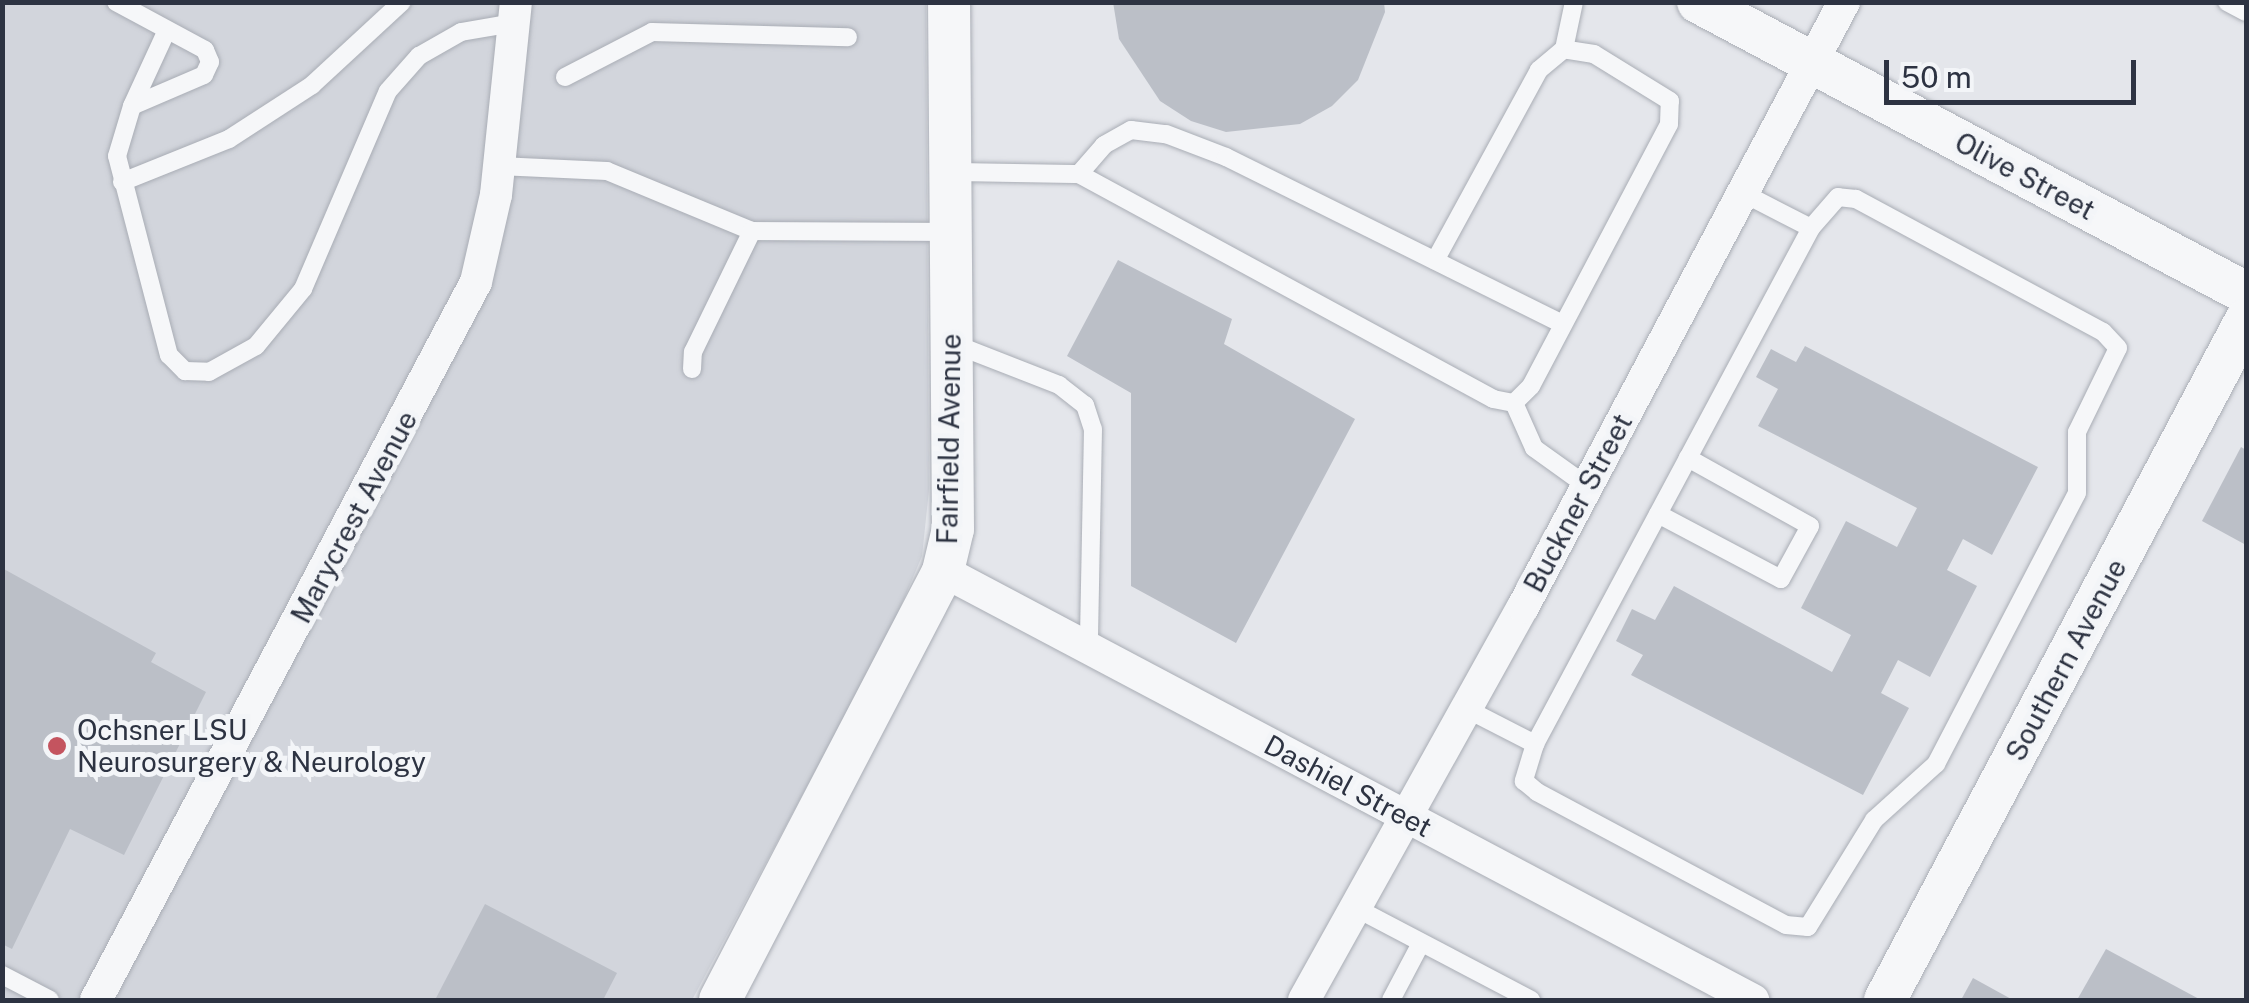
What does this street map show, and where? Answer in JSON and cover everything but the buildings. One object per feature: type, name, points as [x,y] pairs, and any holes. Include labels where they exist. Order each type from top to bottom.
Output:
[{"type":"street","name":"Fairfield Avenue","points":[[720,1000],[943,571],[952,529],[949,2]]},
{"type":"street","name":"Olive Street","points":[[1698,2],[2246,293]]},
{"type":"street","name":"Buckner Street","points":[[1304,1000],[1587,486],[1844,2]]},
{"type":"street","name":"Marycrest Avenue","points":[[96,1000],[454,332],[481,265],[499,166],[515,13]]},
{"type":"street","name":"Southern Avenue","points":[[1886,1000],[2246,320]]},
{"type":"street","name":"Dashiel Street","points":[[943,571],[1752,1000]]},
{"type":"lane","points":[[116,2],[205,50],[210,62],[204,75],[132,106]]},
{"type":"lane","points":[[122,182],[230,139],[312,85],[402,2]]},
{"type":"lane","points":[[1435,261],[1539,70],[1564,49],[1574,2]]},
{"type":"lane","points":[[2227,2],[2246,12]]},
{"type":"lane","points":[[166,32],[132,106],[117,156],[170,355],[185,370],[209,372],[256,346],[303,289],[388,91],[419,56],[460,32],[515,13]]},
{"type":"lane","points":[[565,77],[652,32],[848,36]]},
{"type":"lane","points":[[1514,403],[1531,386],[1669,124],[1670,101],[1594,54],[1564,49]]},
{"type":"lane","points":[[1078,174],[1104,144],[1131,130],[1166,134],[1226,156],[1563,324]]},
{"type":"lane","points":[[499,166],[607,171],[752,231],[951,232]]},
{"type":"lane","points":[[950,172],[1078,174],[1493,399],[1514,403]]},
{"type":"lane","points":[[1743,193],[1811,228]]},
{"type":"lane","points":[[1838,197],[1856,200],[2103,332],[2118,348],[2077,432],[2078,492],[1936,764],[1874,820],[1808,927],[1786,925],[1537,792],[1524,781],[1535,744],[1811,228],[1838,197]]},
{"type":"lane","points":[[692,369],[693,352],[752,231]]},
{"type":"lane","points":[[952,342],[1059,385],[1085,405],[1093,428],[1088,647]]},
{"type":"lane","points":[[1514,403],[1534,448],[1587,486]]},
{"type":"lane","points":[[1658,514],[1781,579],[1810,526],[1688,458]]},
{"type":"lane","points":[[1465,708],[1535,744]]},
{"type":"lane","points":[[1354,907],[1531,1000]]},
{"type":"lane","points":[[1391,1000],[1422,943]]},
{"type":"lane","points":[[2,975],[50,1000]]},
{"type":"shaded area","points":[[2,3],[926,3],[929,490],[922,556],[890,632],[692,1000],[3,1000]]},
{"type":"place","name":"Ochsner LSU Neurosurgery & Neurology","points":[[57,746]]}]
